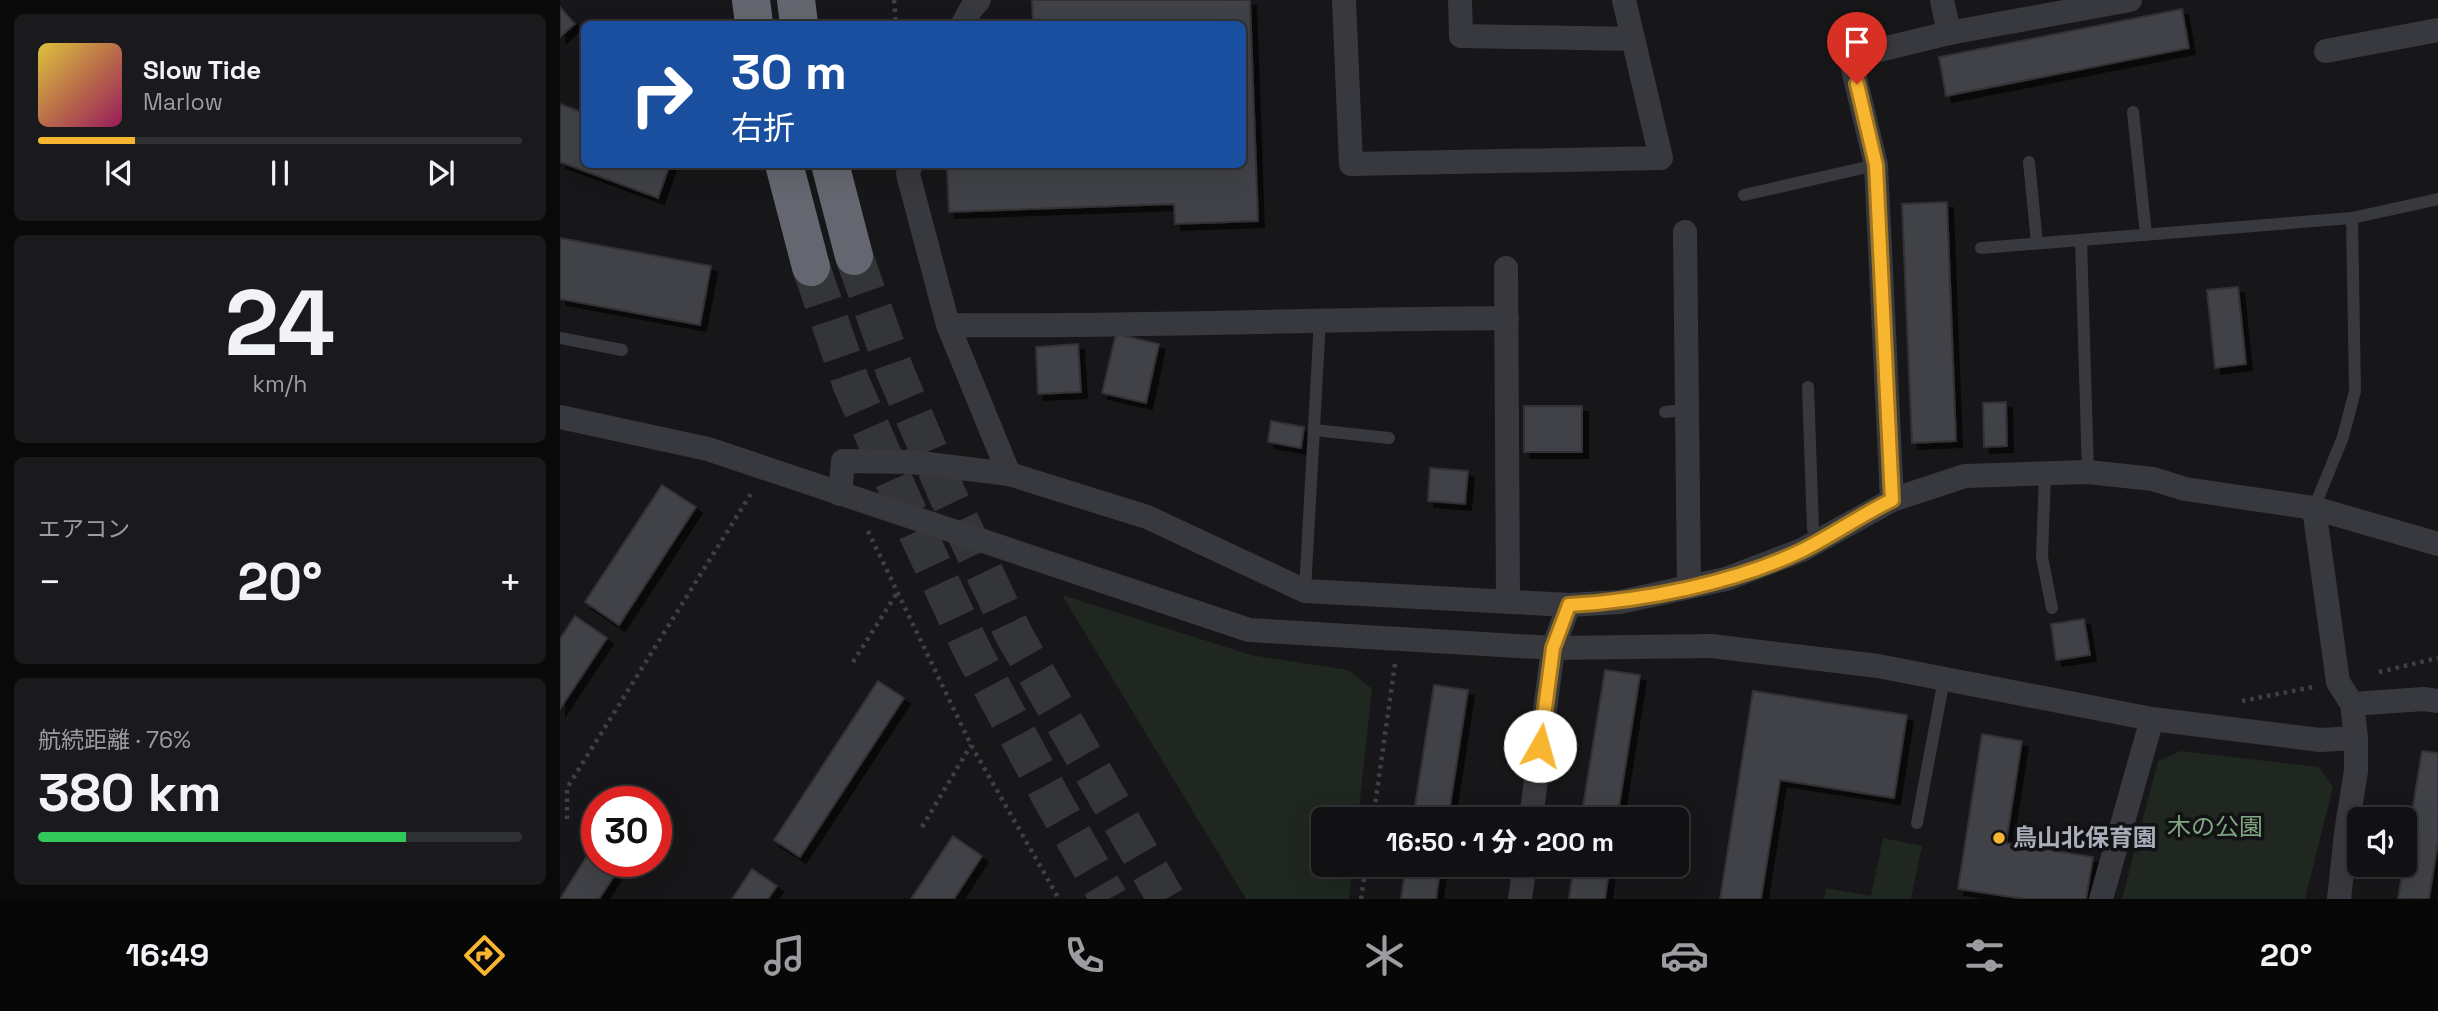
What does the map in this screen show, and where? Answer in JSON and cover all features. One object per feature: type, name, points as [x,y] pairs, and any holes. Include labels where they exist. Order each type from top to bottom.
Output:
[{"type":"highway","points":[[751,0],[754,21]]},
{"type":"highway","points":[[796,0],[799,21]]},
{"type":"highway","points":[[785,168],[811,267]]},
{"type":"highway","points":[[831,168],[854,256]]},
{"type":"street","points":[[965,21],[979,0]]},
{"type":"street","points":[[1344,0],[1352,164],[1661,158],[1624,0]]},
{"type":"street","points":[[1460,0],[1461,36],[1633,39]]},
{"type":"street","points":[[1942,0],[1949,33]]},
{"type":"street","points":[[1892,500],[1876,165],[1850,57],[1949,33],[2130,0]]},
{"type":"street","points":[[2326,51],[2438,30]]},
{"type":"street","points":[[910,168],[908,174],[948,325],[1009,474]]},
{"type":"street","points":[[1685,232],[1676,411],[1689,587]]},
{"type":"street","points":[[1506,268],[1508,602]]},
{"type":"street","points":[[948,325],[1044,326],[1320,319],[1507,318]]},
{"type":"street","points":[[560,417],[708,449],[1250,630],[1553,648],[1711,646],[1878,666],[2152,719],[2320,740],[2356,738]]},
{"type":"street","points":[[846,496],[843,461],[912,462],[1009,474],[1147,517],[1305,591],[1569,605],[1620,602],[1726,579],[1802,550],[1892,500],[1965,476],[2088,472],[2152,479],[2185,489],[2314,508],[2438,544]]},
{"type":"street","points":[[2314,508],[2338,682],[2352,704],[2356,738],[2356,771],[2339,899]]},
{"type":"street","points":[[1533,807],[1553,648],[1569,605]]},
{"type":"street","points":[[2352,704],[2424,699],[2438,701]]},
{"type":"street","points":[[2101,899],[2152,719]]},
{"type":"street","points":[[1520,899],[1523,877]]},
{"type":"lane","points":[[2133,112],[2146,235]]},
{"type":"lane","points":[[2029,162],[2037,243]]},
{"type":"lane","points":[[1744,195],[1876,165]]},
{"type":"lane","points":[[1980,248],[2351,218],[2438,199]]},
{"type":"lane","points":[[2314,508],[2343,437],[2356,391],[2351,218]]},
{"type":"lane","points":[[2081,240],[2088,472]]},
{"type":"lane","points":[[1305,591],[1320,319]]},
{"type":"lane","points":[[560,338],[622,350]]},
{"type":"lane","points":[[1808,387],[1813,528],[1819,540]]},
{"type":"lane","points":[[1314,430],[1389,438]]},
{"type":"lane","points":[[2045,473],[2042,557],[2052,608]]},
{"type":"lane","points":[[1917,823],[1944,680]]},
{"type":"path","points":[[894,0],[896,21]]},
{"type":"path","points":[[567,820],[567,788],[767,469]]},
{"type":"path","points":[[846,496],[897,592],[971,746],[1059,899]]},
{"type":"path","points":[[853,662],[897,592]]},
{"type":"path","points":[[1375,807],[1398,639]]},
{"type":"path","points":[[922,827],[971,746]]},
{"type":"path","points":[[1361,899],[1364,877]]},
{"type":"green space","points":[[1062,595],[1251,655],[1348,670],[1372,689],[1359,807],[1311,807],[1311,877],[1352,877],[1349,899],[1246,899]]},
{"type":"green space","name":"木の公園","points":[[2181,751],[2319,767],[2333,787],[2305,899],[2122,899],[2158,761]]},
{"type":"green space","points":[[1883,838],[1922,846],[1911,899],[1824,899],[1826,888],[1871,896]]},
{"type":"building","points":[[1032,0],[1250,0],[1258,221],[1175,224],[1174,204],[949,212],[947,168],[1246,168],[1246,21],[1033,21]]},
{"type":"building","points":[[560,7],[575,24],[560,37]]},
{"type":"building","points":[[2182,9],[2189,48],[1946,96],[1939,57]]},
{"type":"building","points":[[560,104],[581,112],[581,168],[669,168],[658,198],[560,162]]},
{"type":"building","points":[[1947,202],[1956,441],[1912,443],[1902,204]]},
{"type":"building","points":[[560,238],[711,266],[700,325],[560,299]]},
{"type":"building","points":[[2238,287],[2246,364],[2215,368],[2207,290]]},
{"type":"building","points":[[1116,334],[1159,344],[1146,403],[1102,393]]},
{"type":"building","points":[[1078,344],[1081,392],[1038,394],[1036,347]]},
{"type":"building","points":[[2006,402],[2007,446],[1984,447],[1983,403]]},
{"type":"building","points":[[1524,406],[1582,406],[1582,452],[1524,452]]},
{"type":"building","points":[[1271,421],[1304,427],[1301,448],[1268,442]]},
{"type":"building","points":[[1430,468],[1468,471],[1465,504],[1428,501]]},
{"type":"building","points":[[662,485],[696,507],[619,625],[585,602]]},
{"type":"building","points":[[575,616],[607,638],[560,709],[560,639]]},
{"type":"building","points":[[2084,619],[2090,655],[2056,660],[2051,624]]},
{"type":"building","points":[[1605,670],[1640,675],[1619,807],[1583,807]]},
{"type":"building","points":[[878,681],[904,698],[800,857],[774,840]]},
{"type":"building","points":[[1434,685],[1468,690],[1450,807],[1415,807]]},
{"type":"building","points":[[1753,691],[1907,715],[1894,798],[1780,780],[1761,899],[1720,899]]},
{"type":"building","points":[[1982,734],[2022,741],[2006,843],[2093,857],[2086,899],[2025,899],[1958,889]]},
{"type":"building","points":[[2422,751],[2438,753],[2438,842],[2429,899],[2398,899],[2402,877],[2417,877],[2417,807],[2413,807]]},
{"type":"building","points":[[953,836],[982,856],[954,899],[911,899]]},
{"type":"building","points":[[581,866],[581,877],[613,877],[599,899],[560,899]]},
{"type":"building","points":[[752,869],[777,886],[768,899],[732,899]]},
{"type":"building","points":[[1404,877],[1439,877],[1436,899],[1401,899]]},
{"type":"building","points":[[1572,877],[1608,877],[1605,899],[1569,899]]},
{"type":"tunnel","points":[[854,256],[895,371],[947,494],[1014,635],[1166,899]]},
{"type":"tunnel","points":[[811,267],[851,383],[972,650],[1109,899]]},
{"type":"place","name":"鳥山北保育園","points":[[1999,838]]},
{"type":"route","points":[[1540,746],[1553,648],[1569,605],[1620,602],[1726,579],[1802,550],[1892,500],[1876,165],[1857,84]]}]
